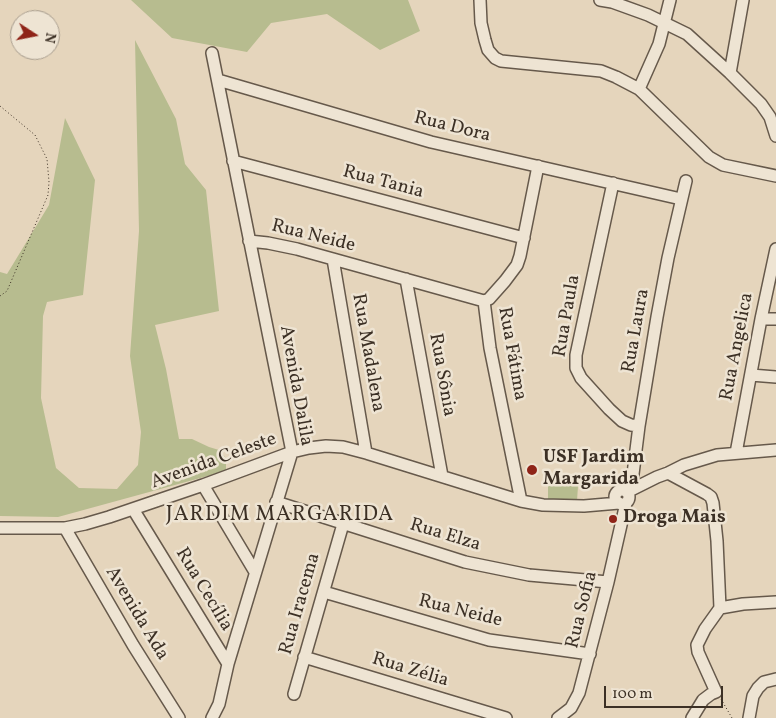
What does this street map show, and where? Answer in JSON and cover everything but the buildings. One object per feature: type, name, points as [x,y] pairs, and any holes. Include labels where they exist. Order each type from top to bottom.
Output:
[{"type":"street","points":[[480,0],[484,40],[488,50],[495,58],[501,61],[600,71],[616,77],[639,89],[709,157],[723,165],[776,176]]},
{"type":"street","points":[[600,0],[628,8],[666,23],[687,34],[761,104],[770,117],[776,136]]},
{"type":"street","points":[[639,89],[660,44],[670,0]]},
{"type":"street","points":[[730,73],[743,0]]},
{"type":"street","name":"Avenida Dalila","points":[[212,53],[292,452],[228,664],[219,704],[212,718]]},
{"type":"street","name":"Rua Dora","points":[[218,80],[431,142],[681,199]]},
{"type":"street","name":"Rua Tania","points":[[233,161],[524,238]]},
{"type":"street","name":"Rua Fátima","points":[[521,501],[490,348],[484,301],[489,299],[517,265],[538,166]]},
{"type":"street","name":"Rua Laura","points":[[624,496],[639,426],[656,317],[686,180]]},
{"type":"street","name":"Rua Paula","points":[[613,184],[576,356],[576,368],[581,378],[622,421],[639,426]]},
{"type":"street","name":"Rua Neide","points":[[249,240],[280,245],[484,301]]},
{"type":"street","name":"Rua Angelica","points":[[736,453],[760,319],[776,249]]},
{"type":"street","name":"Rua Madalena","points":[[333,260],[366,453]]},
{"type":"street","name":"Rua Sônia","points":[[406,279],[442,476]]},
{"type":"street","points":[[760,319],[776,319]]},
{"type":"street","points":[[751,374],[776,377]]},
{"type":"street","name":"Avenida Celeste","points":[[0,528],[65,528],[133,509],[292,452],[326,446],[343,447],[366,453],[521,501],[543,505],[584,506],[624,496]]},
{"type":"street","points":[[624,496],[657,477],[684,465],[716,455],[776,450]]},
{"type":"street","points":[[668,473],[711,498],[717,541],[720,608],[705,629],[697,645],[702,663],[716,692],[703,700],[692,718]]},
{"type":"street","points":[[203,485],[255,572]]},
{"type":"street","name":"Rua Sofia","points":[[558,718],[575,702],[590,654],[608,582],[624,496]]},
{"type":"street","name":"Rua Elza","points":[[276,502],[465,562],[529,576],[608,582]]},
{"type":"street","name":"Rua Cecília","points":[[133,509],[228,664]]},
{"type":"street","name":"Rua Iracema","points":[[294,694],[343,524]]},
{"type":"street","name":"Avenida Ada","points":[[65,528],[133,645],[179,718]]},
{"type":"street","name":"Rua Neide","points":[[324,592],[489,640],[590,654]]},
{"type":"street","points":[[720,608],[743,604],[776,602]]},
{"type":"street","name":"Rua Zélia","points":[[304,657],[506,718]]},
{"type":"street","points":[[749,718],[750,707],[758,688],[764,682],[776,679]]},
{"type":"path","points":[[0,106],[35,135],[47,159],[49,182],[48,195],[8,291],[0,296]]},
{"type":"path","points":[[716,692],[732,718]]},
{"type":"green space","points":[[131,0],[408,0],[420,31],[380,50],[327,14],[271,23],[247,52],[172,38]]},
{"type":"green space","points":[[135,40],[176,119],[185,164],[206,190],[219,311],[155,325],[166,369],[179,439],[192,439],[219,450],[226,458],[226,471],[58,517],[0,516],[0,272],[7,274],[49,205],[65,118],[95,180],[83,295],[47,302],[43,316],[41,398],[56,468],[79,488],[117,489],[138,465],[141,432],[130,356],[139,231]]},
{"type":"green space","points":[[548,485],[578,486],[577,501],[548,499]]},
{"type":"place","name":"USF Jardim Margarida","points":[[532,470]]},
{"type":"place","name":"Droga Mais","points":[[613,519]]},
{"type":"district","name":"JARDIM MARGARIDA","points":[[280,516]]}]
